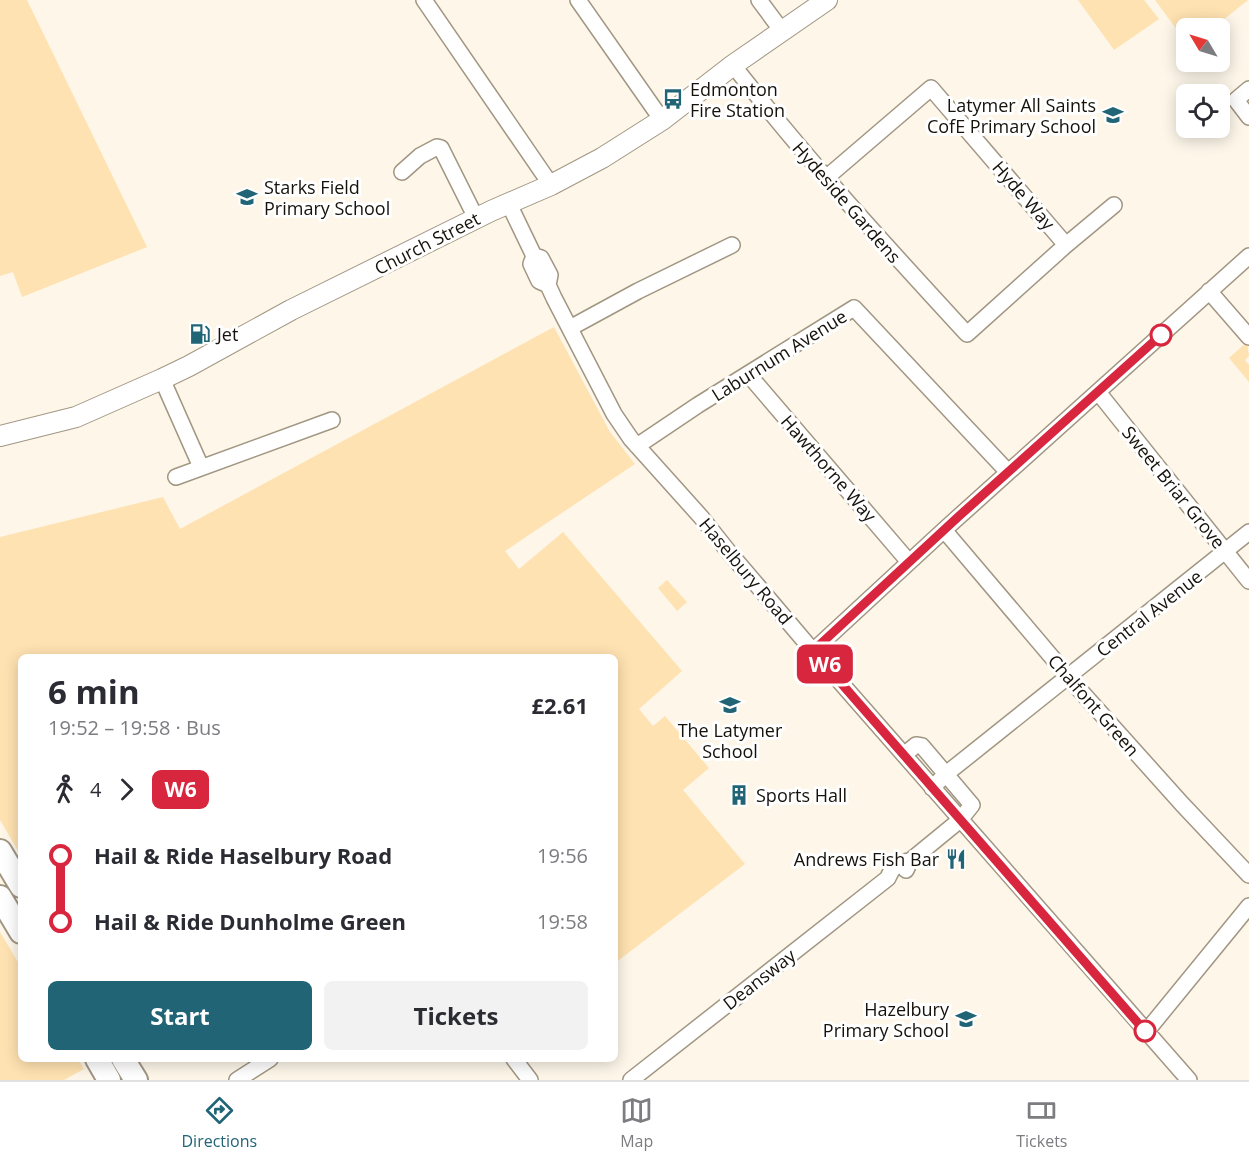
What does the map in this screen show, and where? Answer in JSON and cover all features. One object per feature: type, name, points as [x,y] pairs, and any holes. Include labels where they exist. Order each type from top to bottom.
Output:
[{"type":"highway","points":[[0,851],[18,881]]},
{"type":"highway","points":[[0,897],[18,927]]},
{"type":"highway","points":[[99,1062],[109,1080]]},
{"type":"highway","points":[[125,1062],[136,1080]]},
{"type":"main road","name":"Church Street","points":[[0,436],[76,417],[162,379],[291,310],[476,219],[551,185],[602,158],[662,120],[733,65],[828,0]]},
{"type":"street","points":[[424,0],[551,185]]},
{"type":"street","points":[[578,0],[662,120]]},
{"type":"street","points":[[759,0],[782,32]]},
{"type":"street","name":"Hydeside Gardens","points":[[733,65],[780,125],[826,178],[967,334],[1066,244]]},
{"type":"street","name":"Hyde Way","points":[[826,178],[931,88],[1066,244]]},
{"type":"street","points":[[1249,89],[1236,100],[1249,117]]},
{"type":"street","points":[[402,172],[420,156],[437,147],[441,148],[476,219]]},
{"type":"street","name":"Haselbury Road","points":[[509,204],[534,256],[541,258],[550,275],[548,285],[614,414],[637,446],[701,517],[932,788],[1189,1080]]},
{"type":"street","points":[[1066,244],[1114,205]]},
{"type":"street","points":[[570,328],[638,291],[732,245]]},
{"type":"street","points":[[813,651],[1249,256]]},
{"type":"street","points":[[1209,291],[1249,337]]},
{"type":"street","name":"Laburnum Avenue","points":[[637,446],[854,309],[1008,472]]},
{"type":"street","name":"Hawthorne Way","points":[[748,374],[909,562]]},
{"type":"street","points":[[162,379],[201,467]]},
{"type":"street","name":"Sweet Briar Grove","points":[[1098,392],[1249,581]]},
{"type":"street","points":[[176,477],[332,420]]},
{"type":"street","name":"Chalfont Green","points":[[944,530],[1068,677],[1249,875]]},
{"type":"street","name":"Central Avenue","points":[[932,788],[946,774],[1249,532]]},
{"type":"street","points":[[904,755],[920,744],[946,774],[972,805],[960,820]]},
{"type":"street","name":"Deansway","points":[[631,1080],[888,878],[895,878],[908,868],[910,861],[960,820]]},
{"type":"street","points":[[1146,1032],[1249,906]]},
{"type":"street","points":[[237,1080],[265,1062]]},
{"type":"street","points":[[516,1062],[530,1080]]},
{"type":"shaded area","points":[[0,0],[27,0],[147,247],[22,297],[13,272],[0,276]]},
{"type":"shaded area","points":[[1078,0],[1144,0],[1159,19],[1114,50]]},
{"type":"shaded area","points":[[1155,0],[1248,0],[1226,18],[1176,18],[1176,28]]},
{"type":"shaded area","points":[[554,327],[610,432],[635,464],[505,551],[519,569],[563,532],[682,671],[639,709],[653,726],[665,716],[709,768],[683,790],[745,864],[618,961],[618,654],[18,654],[18,851],[0,820],[0,537],[163,497],[180,529]]},
{"type":"shaded area","points":[[1247,342],[1249,356],[1245,360],[1249,365],[1249,382],[1229,358]]},
{"type":"shaded area","points":[[667,580],[687,602],[677,611],[658,588]]},
{"type":"shaded area","points":[[0,932],[18,962],[18,1062],[80,1062],[84,1069],[64,1080],[0,1080]]},
{"type":"bus line","name":"W6","points":[[1145,1031],[813,651],[1161,335]]},
{"type":"place","name":"Edmonton Fire Station","points":[[673,99]]},
{"type":"place","name":"Latymer All Saints CofE Primary School","points":[[1113,115]]},
{"type":"place","name":"Starks Field Primary School","points":[[247,197]]},
{"type":"place","name":"Jet","points":[[200,334]]},
{"type":"place","name":"The Latymer School","points":[[730,705]]},
{"type":"place","name":"Sports Hall","points":[[739,795]]},
{"type":"place","name":"Andrews Fish Bar","points":[[956,859]]},
{"type":"place","name":"Hazelbury Primary School","points":[[966,1019]]}]
